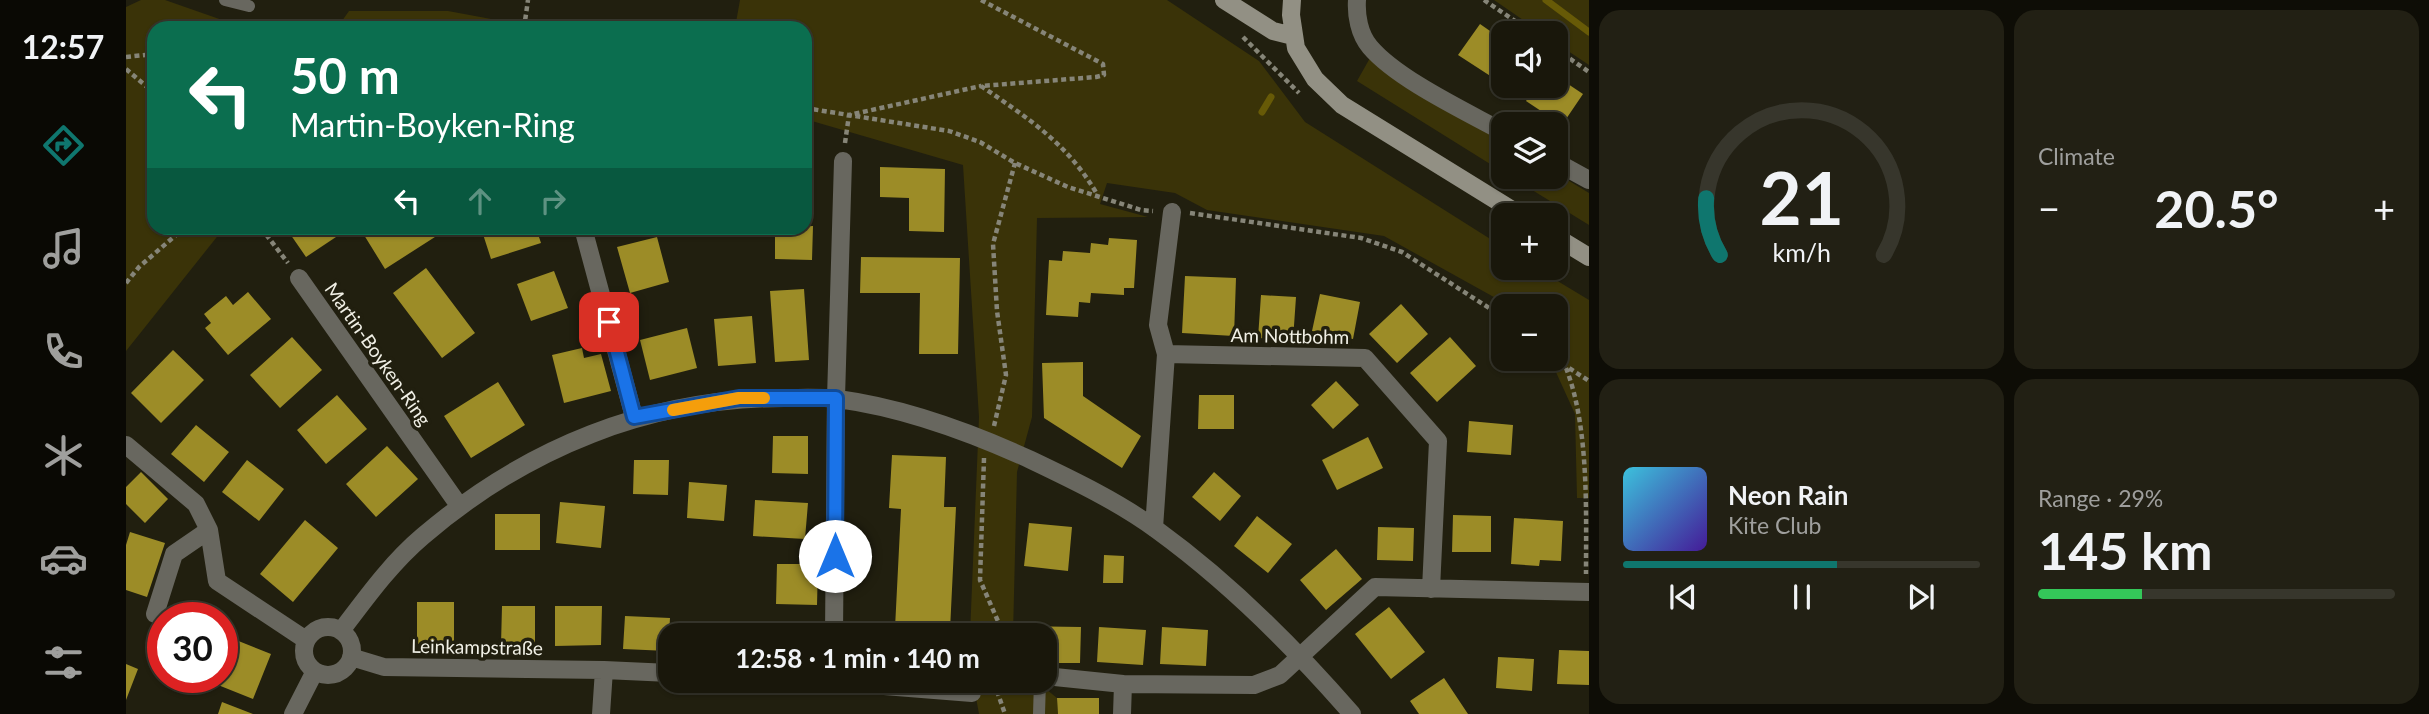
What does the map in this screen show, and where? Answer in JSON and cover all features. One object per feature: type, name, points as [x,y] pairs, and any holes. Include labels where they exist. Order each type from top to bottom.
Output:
[{"type":"main road","points":[[1224,0],[1273,31],[1293,36]]},
{"type":"main road","points":[[1292,0],[1293,36],[1304,65],[1342,105],[1501,203]]},
{"type":"main road","points":[[1568,244],[1589,257]]},
{"type":"street","points":[[1357,0],[1360,29],[1369,46],[1397,69],[1491,125]]},
{"type":"street","points":[[834,623],[836,398],[843,161]]},
{"type":"street","points":[[1568,169],[1589,180]]},
{"type":"street","points":[[1154,528],[1166,354],[1158,325],[1172,212]]},
{"type":"street","points":[[585,235],[634,417]]},
{"type":"street","name":"Martin-Boyken-Ring","points":[[299,278],[460,507]]},
{"type":"street","name":"Am Nottbohm","points":[[1166,354],[1365,358],[1438,441],[1431,589]]},
{"type":"street","points":[[341,631],[388,571],[421,538],[460,507],[542,455],[634,417],[739,398],[836,398],[910,413],[990,441],[1067,477],[1154,528],[1222,579],[1300,654],[1352,714]]},
{"type":"street","points":[[126,445],[195,504],[209,530],[216,581],[306,640]]},
{"type":"street","points":[[159,602],[174,554],[209,530]]},
{"type":"street","points":[[1057,677],[1123,684],[1254,685],[1280,675],[1375,587],[1588,592]]},
{"type":"street","points":[[325,627],[341,631],[350,642],[351,657],[337,673],[315,671],[304,654],[306,640],[311,633],[325,627]]},
{"type":"street","name":"Leinkampstraße","points":[[351,657],[384,667],[658,672]]},
{"type":"street","points":[[601,714],[604,670]]},
{"type":"street","points":[[293,714],[315,671]]},
{"type":"street","points":[[1122,714],[1123,684]]},
{"type":"lane","points":[[225,0],[249,6]]},
{"type":"lane","points":[[1039,714],[1040,693]]},
{"type":"path","points":[[525,21],[528,0]]},
{"type":"path","points":[[849,115],[982,86],[1104,75],[1104,64],[981,0]]},
{"type":"path","points":[[1485,0],[1516,21]]},
{"type":"path","points":[[126,57],[147,55]]},
{"type":"path","points":[[1568,57],[1589,72]]},
{"type":"path","points":[[126,69],[147,87]]},
{"type":"path","points":[[982,86],[1052,135],[1082,168],[1097,195]]},
{"type":"path","points":[[812,109],[949,131],[980,142],[1015,163],[1068,187],[1141,210],[1361,238],[1402,252],[1491,309]]},
{"type":"path","points":[[843,161],[849,115]]},
{"type":"path","points":[[999,623],[981,580],[985,456],[1006,376],[997,311],[993,244],[1015,163]]},
{"type":"path","points":[[126,283],[139,267],[176,235]]},
{"type":"path","name":"Martin-Boyken-Ring","points":[[266,235],[299,278]]},
{"type":"path","points":[[1568,369],[1589,382]]},
{"type":"path","points":[[1568,371],[1577,389],[1587,453],[1588,592]]},
{"type":"path","points":[[998,693],[1005,714]]},
{"type":"shaded area","points":[[141,0],[165,0],[225,21],[147,21],[147,235],[218,235],[126,351],[126,7]]},
{"type":"shaded area","points":[[740,0],[1167,0],[1259,61],[1305,122],[1491,239],[1491,280],[1556,280],[1589,300],[1589,498],[1577,498],[1575,414],[1555,371],[1568,371],[1568,294],[1491,295],[1384,236],[1207,210],[1175,193],[1107,183],[1100,204],[1148,217],[1037,218],[1032,417],[1017,472],[1013,623],[970,623],[979,417],[963,165],[812,121],[812,21],[736,21]]},
{"type":"shaded area","points":[[1494,0],[1589,0],[1589,65],[1568,51],[1568,21],[1525,21]]},
{"type":"shaded area","points":[[349,11],[448,11],[502,21],[342,21]]},
{"type":"shaded area","points":[[1370,58],[1491,133],[1491,165],[1357,81]]},
{"type":"shaded area","points":[[1568,180],[1589,193],[1589,225],[1568,212],[1568,203],[1553,203],[1530,189],[1568,189]]},
{"type":"shaded area","points":[[975,693],[1051,693],[1057,698],[1058,714],[979,714]]},
{"type":"building","points":[[1480,24],[1491,32],[1491,76],[1458,55]]},
{"type":"building","points":[[1568,84],[1583,94],[1568,116],[1568,112],[1542,112],[1526,101],[1528,98],[1568,98]]},
{"type":"building","points":[[880,167],[945,169],[944,232],[909,231],[909,198],[880,197]]},
{"type":"building","points":[[813,226],[812,260],[775,259],[775,235],[812,235]]},
{"type":"building","points":[[291,235],[339,235],[306,257]]},
{"type":"building","points":[[364,235],[438,235],[385,269]]},
{"type":"building","points":[[483,235],[538,235],[541,243],[491,259]]},
{"type":"building","points":[[657,237],[669,282],[630,293],[617,247]]},
{"type":"building","points":[[1109,238],[1137,240],[1134,288],[1124,288],[1124,295],[1091,293],[1090,303],[1079,302],[1078,317],[1046,315],[1049,260],[1062,261],[1063,251],[1090,253],[1091,243],[1108,245]]},
{"type":"building","points":[[861,257],[960,258],[958,354],[919,354],[920,293],[860,293]]},
{"type":"building","points":[[426,268],[475,333],[442,358],[393,293]]},
{"type":"building","points":[[554,271],[568,308],[531,321],[517,284]]},
{"type":"building","points":[[1185,276],[1236,278],[1234,336],[1182,333]]},
{"type":"building","points":[[804,289],[809,360],[775,362],[770,291]]},
{"type":"building","points":[[248,292],[271,319],[228,355],[205,328],[211,323],[204,314],[226,296],[233,305]]},
{"type":"building","points":[[1320,294],[1360,302],[1353,339],[1312,331]]},
{"type":"building","points":[[1261,295],[1296,297],[1293,340],[1258,338]]},
{"type":"building","points":[[1401,304],[1428,334],[1397,363],[1369,334]]},
{"type":"building","points":[[752,316],[756,363],[718,366],[714,319]]},
{"type":"building","points":[[687,328],[697,368],[650,380],[640,340]]},
{"type":"building","points":[[292,337],[322,370],[280,408],[250,375]]},
{"type":"building","points":[[1450,337],[1476,366],[1437,402],[1410,373]]},
{"type":"building","points":[[582,348],[584,358],[601,354],[611,391],[564,403],[552,355]]},
{"type":"building","points":[[173,350],[204,380],[161,423],[131,393]]},
{"type":"building","points":[[1083,362],[1083,396],[1141,436],[1122,468],[1044,418],[1042,363]]},
{"type":"building","points":[[1336,381],[1359,405],[1333,429],[1311,405]]},
{"type":"building","points":[[498,382],[525,425],[471,458],[444,416]]},
{"type":"building","points":[[337,395],[367,429],[326,464],[297,430]]},
{"type":"building","points":[[1199,395],[1234,395],[1234,429],[1198,429]]},
{"type":"building","points":[[1469,421],[1513,425],[1511,455],[1467,452]]},
{"type":"building","points":[[196,425],[229,452],[204,482],[171,454]]},
{"type":"building","points":[[773,436],[808,436],[808,474],[772,473]]},
{"type":"building","points":[[1368,437],[1383,468],[1337,490],[1322,460]]},
{"type":"building","points":[[387,446],[418,479],[376,517],[346,484]]},
{"type":"building","points":[[892,455],[946,457],[944,507],[956,507],[950,623],[895,623],[901,509],[889,508]]},
{"type":"building","points":[[247,460],[284,489],[259,521],[222,492]]},
{"type":"building","points":[[634,460],[669,460],[668,495],[633,494]]},
{"type":"building","points":[[141,472],[168,499],[145,523],[126,504],[126,487]]},
{"type":"building","points":[[1214,472],[1241,496],[1220,521],[1192,497]]},
{"type":"building","points":[[689,482],[727,485],[724,521],[687,518]]},
{"type":"building","points":[[755,500],[808,503],[805,539],[753,536]]},
{"type":"building","points":[[560,502],[605,506],[601,548],[556,543]]},
{"type":"building","points":[[495,514],[540,514],[540,550],[495,550]]},
{"type":"building","points":[[1453,515],[1491,516],[1491,552],[1452,552]]},
{"type":"building","points":[[1257,516],[1292,544],[1268,573],[1234,546]]},
{"type":"building","points":[[1514,518],[1563,521],[1561,561],[1540,560],[1539,566],[1511,564]]},
{"type":"building","points":[[305,520],[338,548],[293,602],[260,574]]},
{"type":"building","points":[[1029,523],[1072,527],[1068,571],[1024,566]]},
{"type":"building","points":[[1378,527],[1414,528],[1413,561],[1377,560]]},
{"type":"building","points":[[130,532],[165,543],[147,597],[126,590],[126,545]]},
{"type":"building","points":[[1336,549],[1362,579],[1326,610],[1300,580]]},
{"type":"building","points":[[1104,555],[1124,556],[1123,583],[1103,583]]},
{"type":"building","points":[[777,564],[818,564],[817,605],[776,604]]},
{"type":"building","points":[[417,602],[454,602],[454,644],[417,644]]},
{"type":"building","points":[[502,606],[535,606],[535,645],[501,645]]},
{"type":"building","points":[[555,606],[602,606],[601,645],[555,646]]},
{"type":"building","points":[[1389,607],[1425,652],[1391,679],[1355,634]]},
{"type":"building","points":[[625,616],[670,618],[670,623],[658,623],[658,651],[623,649]]},
{"type":"building","points":[[1057,627],[1081,627],[1080,663],[1057,663]]},
{"type":"building","points":[[1099,627],[1146,630],[1143,665],[1097,662]]},
{"type":"building","points":[[1162,627],[1208,630],[1206,666],[1160,664]]},
{"type":"building","points":[[238,641],[271,654],[253,699],[238,693]]},
{"type":"building","points":[[1559,650],[1589,651],[1589,685],[1557,684]]},
{"type":"building","points":[[1498,657],[1534,659],[1532,691],[1496,688]]},
{"type":"building","points":[[126,664],[138,669],[126,700]]},
{"type":"building","points":[[1444,678],[1468,714],[1419,714],[1410,701]]},
{"type":"building","points":[[1057,698],[1099,698],[1099,714],[1058,714]]},
{"type":"building","points":[[222,702],[253,714],[218,714]]},
{"type":"waterway","points":[[1546,0],[1589,32]]},
{"type":"waterway","points":[[1262,112],[1271,97]]},
{"type":"slow traffic","points":[[673,410],[739,398],[764,398]]},
{"type":"route","points":[[609,322],[634,417],[739,398],[836,398],[835,556]]}]
